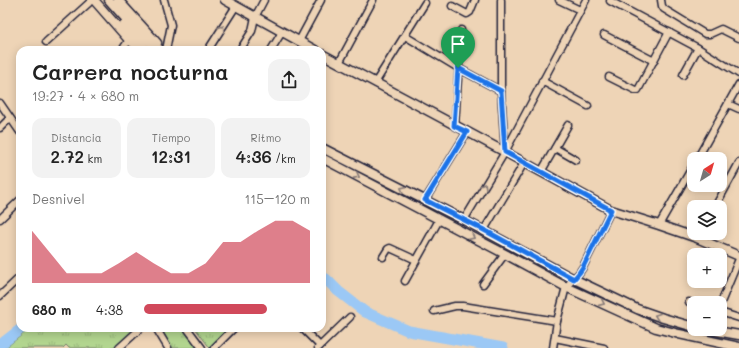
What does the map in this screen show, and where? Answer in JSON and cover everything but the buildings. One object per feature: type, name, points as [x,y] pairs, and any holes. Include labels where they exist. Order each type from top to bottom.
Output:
[{"type":"main road","points":[[102,0],[142,44]]},
{"type":"main road","points":[[109,0],[142,44]]},
{"type":"main road","points":[[118,0],[159,46]]},
{"type":"main road","points":[[225,0],[308,46]]},
{"type":"main road","points":[[90,1],[102,10],[129,40],[142,44]]},
{"type":"main road","points":[[326,56],[611,210],[687,233]]},
{"type":"main road","points":[[326,150],[484,230],[574,279],[637,309],[687,325]]},
{"type":"main road","points":[[326,160],[566,287],[656,328],[739,347]]},
{"type":"main road","points":[[707,240],[739,256]]},
{"type":"main road","points":[[727,333],[739,335]]},
{"type":"street","points":[[164,0],[171,25],[164,46]]},
{"type":"street","points":[[243,46],[252,32],[255,17],[264,0]]},
{"type":"street","points":[[299,41],[321,0]]},
{"type":"street","points":[[338,63],[373,0]]},
{"type":"street","points":[[452,6],[467,14],[470,12],[475,0]]},
{"type":"street","points":[[559,0],[580,10]]},
{"type":"street","points":[[464,220],[505,152],[586,0]]},
{"type":"street","points":[[661,0],[664,9],[705,34],[710,34],[721,29],[739,38]]},
{"type":"street","points":[[46,42],[90,1]]},
{"type":"street","points":[[499,1],[501,91],[505,152]]},
{"type":"street","points":[[610,1],[698,48],[739,74]]},
{"type":"street","points":[[375,83],[425,3]]},
{"type":"street","points":[[211,46],[236,6]]},
{"type":"street","points":[[454,126],[461,30]]},
{"type":"street","points":[[273,46],[282,32]]},
{"type":"street","points":[[609,77],[635,90],[638,90],[669,32]]},
{"type":"street","points":[[604,35],[654,61]]},
{"type":"street","points":[[404,36],[458,68],[501,91]]},
{"type":"street","points":[[125,46],[129,40]]},
{"type":"street","points":[[683,75],[698,48]]},
{"type":"street","points":[[542,81],[588,106]]},
{"type":"street","points":[[701,152],[739,84]]},
{"type":"street","points":[[0,103],[16,126]]},
{"type":"street","points":[[728,104],[739,109]]},
{"type":"street","points":[[0,128],[10,118]]},
{"type":"street","points":[[541,172],[568,125]]},
{"type":"street","points":[[425,200],[467,132]]},
{"type":"street","points":[[556,148],[576,160]]},
{"type":"street","points":[[484,230],[524,163]]},
{"type":"street","points":[[719,200],[739,164]]},
{"type":"street","points":[[659,225],[687,176]]},
{"type":"street","points":[[0,219],[16,204]]},
{"type":"street","points":[[553,348],[557,321],[566,287],[583,267],[611,210]]},
{"type":"street","points":[[404,281],[439,220]]},
{"type":"street","points":[[383,257],[390,248],[416,260]]},
{"type":"street","points":[[483,284],[505,254]]},
{"type":"street","points":[[724,296],[739,259]]},
{"type":"street","points":[[0,296],[16,281]]},
{"type":"street","points":[[434,311],[455,306],[463,306],[557,321]]},
{"type":"street","points":[[727,314],[739,318]]},
{"type":"street","points":[[306,332],[319,347],[350,317]]},
{"type":"street","points":[[119,348],[137,332]]},
{"type":"street","points":[[158,332],[168,348]]},
{"type":"street","points":[[190,332],[202,348]]},
{"type":"street","points":[[214,348],[230,332]]},
{"type":"street","points":[[555,338],[604,348]]},
{"type":"green space","points":[[26,332],[134,332],[114,348],[69,348],[66,345],[63,348],[5,348]]},
{"type":"green space","points":[[163,332],[186,332],[198,348],[172,348]]},
{"type":"green space","points":[[198,332],[227,332],[210,348]]},
{"type":"waterway","points":[[326,279],[338,291],[365,312],[409,331],[503,348]]},
{"type":"waterway","points":[[0,345],[17,332]]},
{"type":"route","points":[[458,68],[501,91],[505,152],[611,210],[583,267],[574,279],[425,200],[467,132],[454,126],[458,68]]}]
